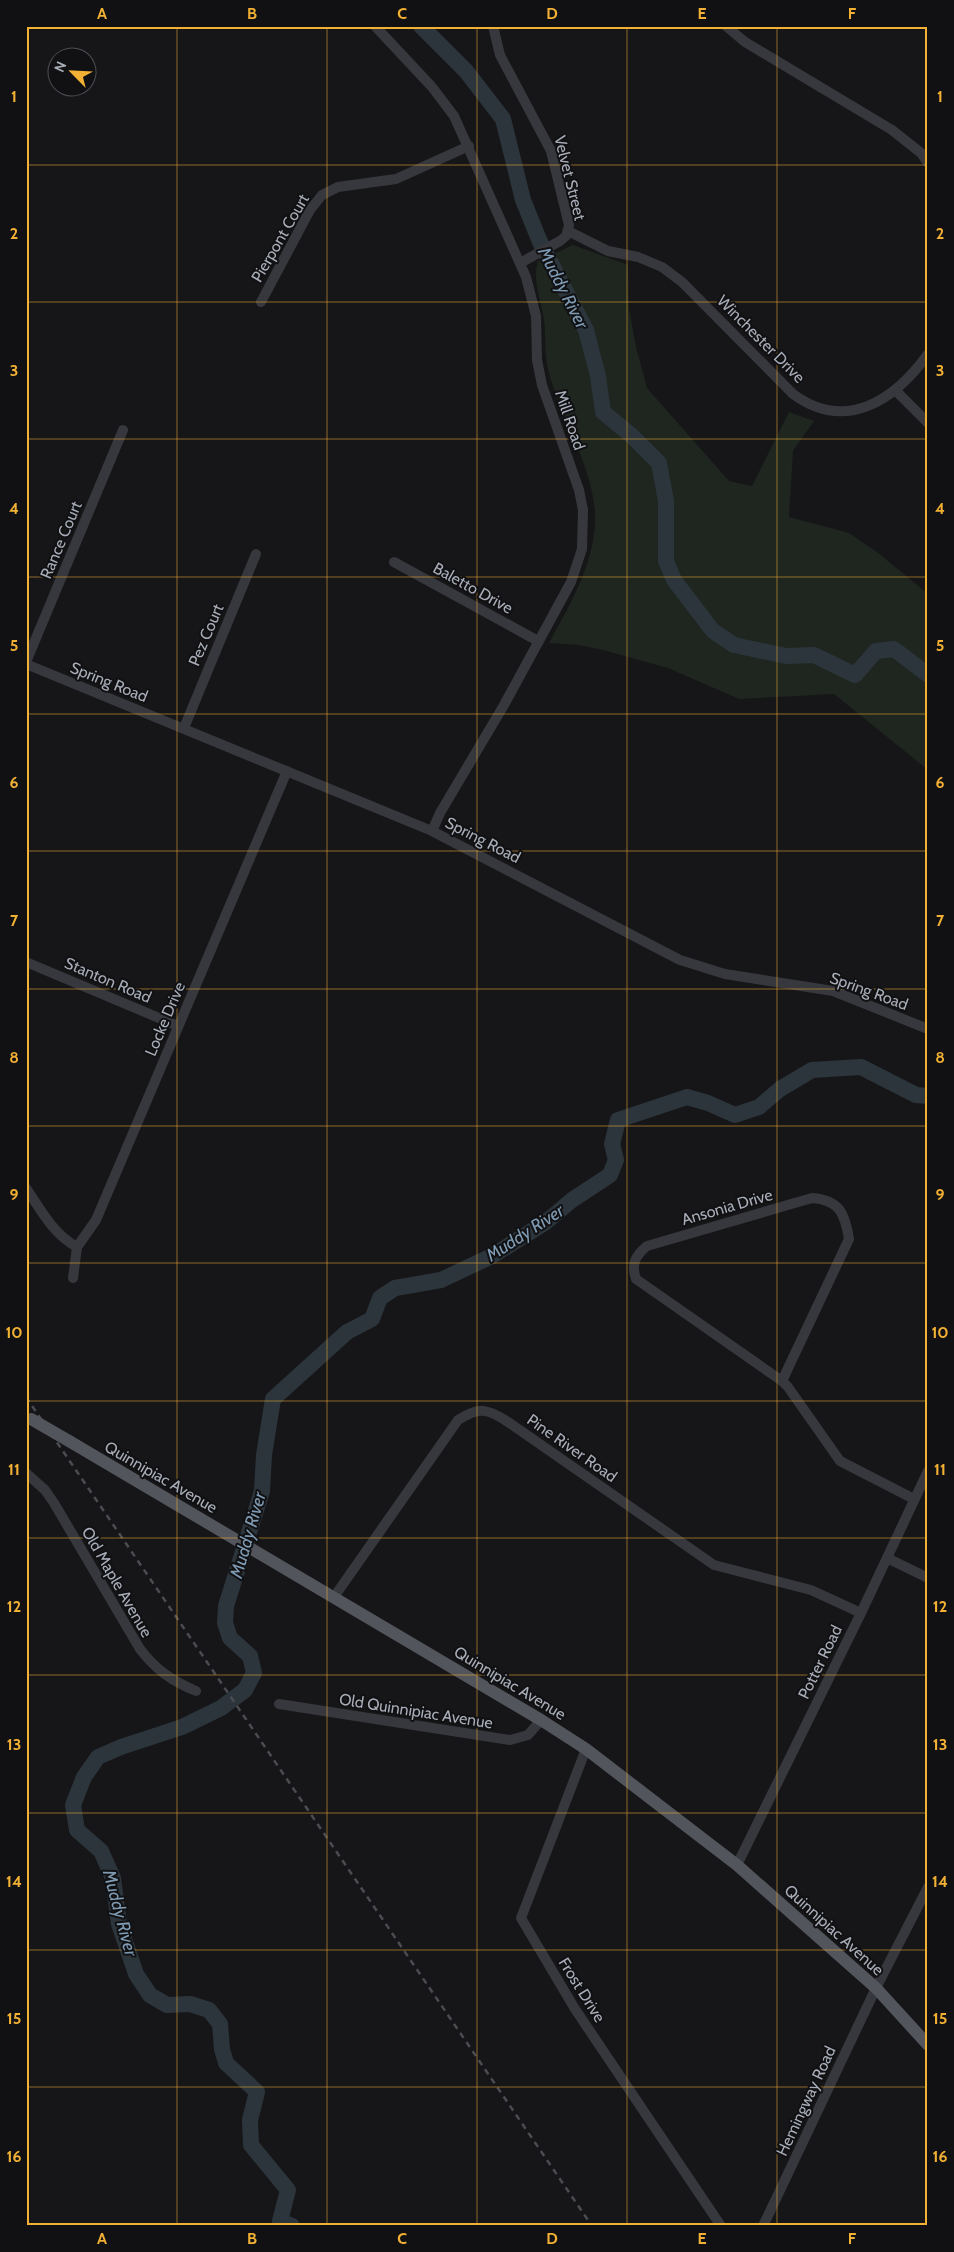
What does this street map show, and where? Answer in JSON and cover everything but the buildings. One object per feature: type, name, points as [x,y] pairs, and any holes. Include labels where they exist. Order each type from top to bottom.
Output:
[{"type":"main road","name":"Quinnipiac Avenue","points":[[29,1418],[541,1720],[586,1749],[736,1864],[876,1988],[928,2045]]},
{"type":"street","name":"Mill Road","points":[[376,26],[441,98],[454,116],[520,262],[534,299],[537,360],[542,385],[579,490],[583,510],[582,549],[576,570],[486,736],[440,813],[432,831]]},
{"type":"street","name":"Velvet Street","points":[[492,26],[500,55],[551,151],[568,219],[566,236],[536,255],[520,262]]},
{"type":"street","points":[[726,26],[746,42],[892,130],[921,153],[928,163]]},
{"type":"street","name":"Pierpont Court","points":[[261,302],[310,210],[322,195],[338,187],[396,179],[469,146]]},
{"type":"street","name":"Winchester Drive","points":[[568,231],[608,251],[638,257],[662,267],[682,282],[794,394],[807,404],[845,412],[864,409],[896,391],[928,354]]},
{"type":"street","points":[[896,391],[928,423]]},
{"type":"street","name":"Rance Court","points":[[26,663],[123,430]]},
{"type":"street","name":"Pez Court","points":[[184,728],[256,554]]},
{"type":"street","name":"Baletto Drive","points":[[394,562],[538,641]]},
{"type":"street","name":"Spring Road","points":[[26,663],[432,831],[680,960],[725,974],[833,991],[928,1029]]},
{"type":"street","name":"Locke Drive","points":[[73,1278],[77,1246],[96,1220],[287,771]]},
{"type":"street","name":"Stanton Road","points":[[26,962],[178,1026]]},
{"type":"street","points":[[26,1188],[54,1229],[65,1240],[77,1246]]},
{"type":"street","name":"Ansonia Drive","points":[[782,1381],[849,1239],[846,1216],[834,1204],[824,1199],[812,1198],[658,1242],[647,1246],[638,1253],[633,1264],[636,1280],[782,1381],[840,1461],[914,1499]]},
{"type":"street","name":"Pine River Road","points":[[334,1597],[458,1420],[471,1412],[485,1410],[503,1419],[714,1566],[811,1590],[861,1613]]},
{"type":"street","name":"Potter Road","points":[[736,1864],[861,1613],[928,1471]]},
{"type":"street","name":"Old Maple Avenue","points":[[26,1473],[45,1490],[54,1503],[140,1650],[149,1662],[170,1679],[196,1691]]},
{"type":"street","points":[[886,1558],[928,1578]]},
{"type":"street","name":"Old Quinnipiac Avenue","points":[[279,1704],[510,1740],[528,1735],[541,1720]]},
{"type":"street","name":"Frost Drive","points":[[586,1749],[521,1918],[575,2009],[722,2226]]},
{"type":"street","name":"Hemingway Road","points":[[763,2226],[876,1988],[928,1887]]},
{"type":"shaded area","points":[[573,245],[628,265],[629,308],[636,347],[647,388],[729,481],[752,486],[789,412],[814,421],[793,451],[789,517],[849,533],[877,552],[928,594],[928,770],[834,694],[739,699],[668,668],[603,650],[579,645],[549,643],[582,578],[594,535],[595,514],[587,473],[555,393],[547,367],[544,320],[536,283],[538,261]]},
{"type":"waterway","name":"Muddy River","points":[[421,26],[466,71],[503,119],[523,200],[540,242],[586,330],[598,376],[603,412],[632,436],[659,463],[666,501],[666,561],[674,580],[713,631],[734,645],[786,656],[814,655],[855,675],[876,651],[894,649],[928,675]]},
{"type":"waterway","name":"Muddy River","points":[[292,2226],[280,2221],[288,2190],[251,2145],[250,2120],[257,2092],[226,2063],[222,2049],[220,2024],[209,2010],[190,2004],[167,2005],[150,1995],[136,1974],[119,1924],[113,1878],[101,1851],[77,1830],[73,1805],[84,1777],[98,1757],[121,1747],[182,1727],[221,1708],[245,1690],[254,1673],[250,1656],[230,1638],[225,1623],[226,1606],[262,1491],[264,1455],[273,1399],[347,1332],[372,1319],[380,1298],[395,1288],[441,1280],[492,1256],[546,1222],[572,1200],[610,1175],[616,1160],[612,1144],[618,1120],[687,1097],[708,1103],[735,1115],[759,1107],[780,1089],[812,1070],[861,1067],[916,1095],[928,1096]]},
{"type":"railway","points":[[26,1397],[592,2226]]}]
